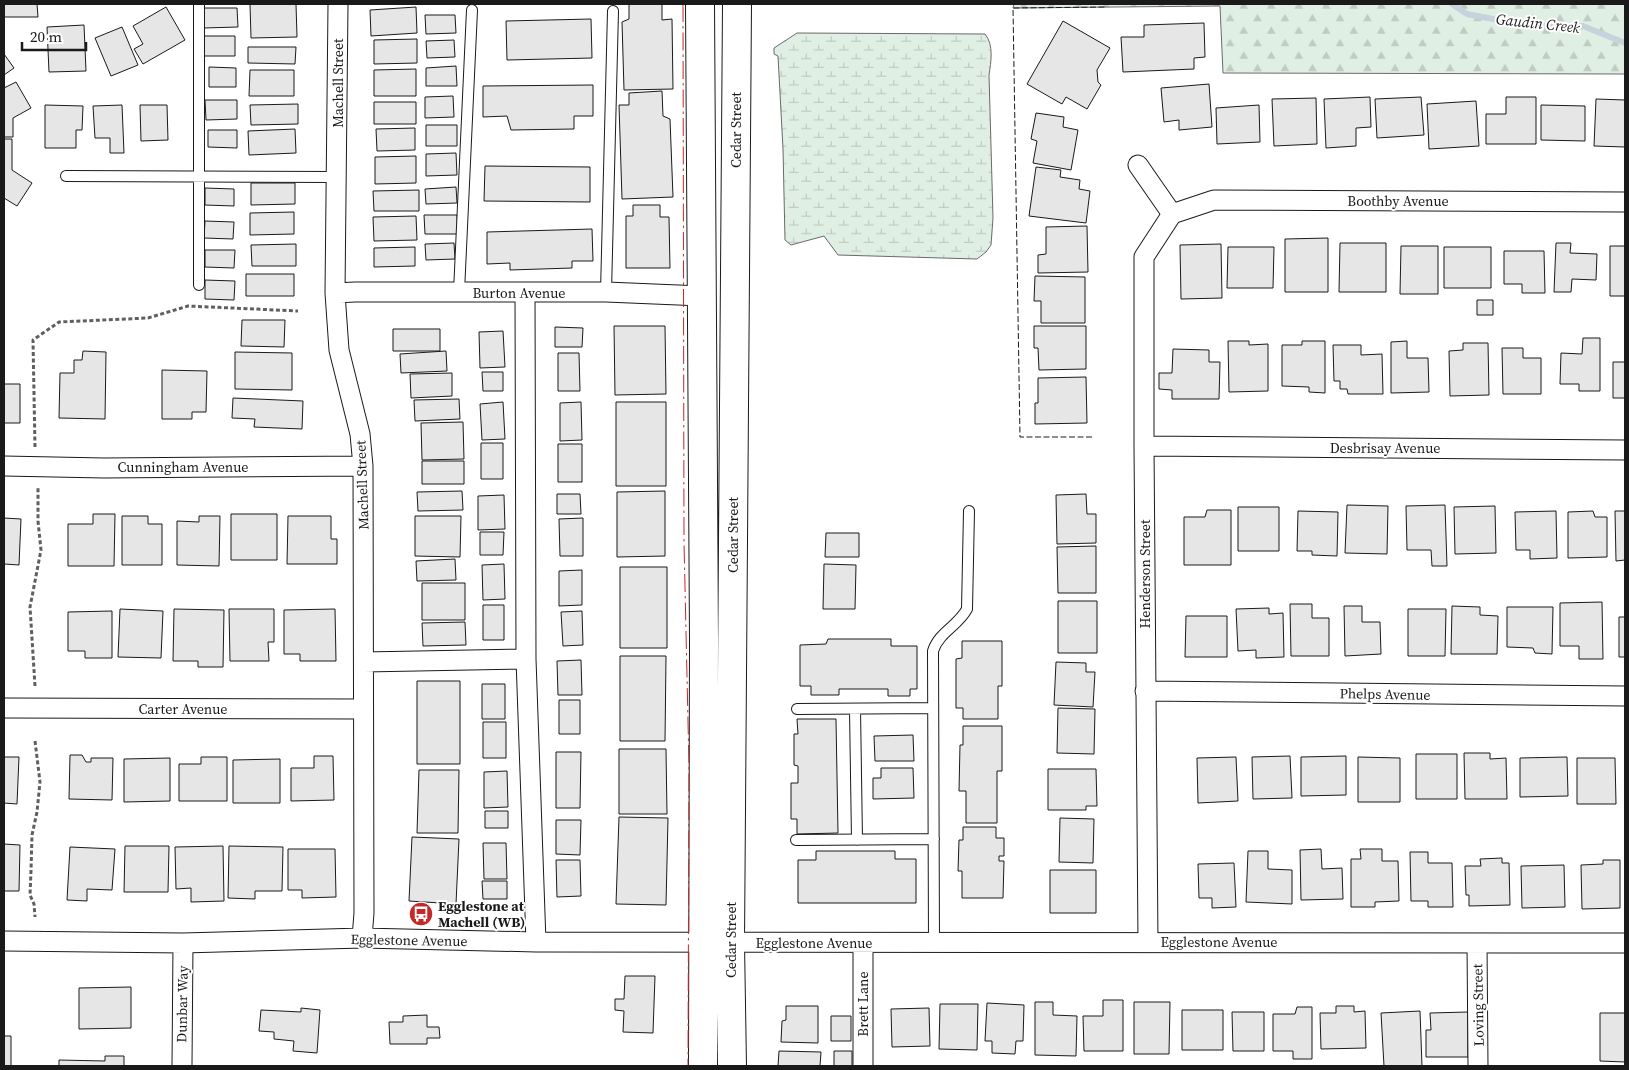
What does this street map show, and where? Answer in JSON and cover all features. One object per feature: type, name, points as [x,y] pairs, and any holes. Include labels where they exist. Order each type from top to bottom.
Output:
[{"type":"main road","name":"Cedar Street","points":[[700,4],[703,1066]]},
{"type":"main road","name":"Cedar Street","points":[[732,1066],[730,943],[737,4]]},
{"type":"street","name":"Machell Street","points":[[338,4],[335,293],[339,350],[360,434],[363,466],[364,912],[362,938]]},
{"type":"street","points":[[1138,165],[1172,214]]},
{"type":"street","name":"Boothby Avenue","points":[[1172,214],[1214,200],[1625,202]]},
{"type":"street","name":"Henderson Street","points":[[1148,942],[1145,691],[1144,257],[1172,214]]},
{"type":"street","name":"Burton Avenue","points":[[335,293],[606,292],[702,296]]},
{"type":"street","points":[[525,293],[526,660],[536,942]]},
{"type":"street","name":"Desbrisay Avenue","points":[[1144,446],[1625,450]]},
{"type":"street","name":"Cunningham Avenue","points":[[4,466],[104,468],[363,466]]},
{"type":"street","points":[[364,662],[526,660]]},
{"type":"street","name":"Phelps Avenue","points":[[1145,691],[1625,696]]},
{"type":"street","name":"Carter Avenue","points":[[4,708],[363,709]]},
{"type":"street","name":"Egglestone Avenue","points":[[4,941],[183,943],[362,938],[536,942],[730,943],[1625,943]]},
{"type":"street","name":"Dunbar Way","points":[[182,1066],[183,943]]},
{"type":"street","name":"Brett Lane","points":[[863,943],[864,1066]]},
{"type":"street","name":"Loving Street","points":[[1477,943],[1478,1066]]},
{"type":"lane","points":[[199,4],[199,285]]},
{"type":"lane","points":[[459,292],[472,10]]},
{"type":"lane","points":[[606,292],[613,11]]},
{"type":"lane","points":[[66,176],[337,177]]},
{"type":"lane","points":[[934,942],[933,651],[941,636],[963,617],[967,609],[969,511]]},
{"type":"lane","points":[[797,710],[933,708]]},
{"type":"lane","points":[[855,709],[857,840]]},
{"type":"lane","points":[[796,840],[934,839]]},
{"type":"path","points":[[35,447],[33,340],[59,322],[148,318],[188,306],[298,311]]},
{"type":"path","points":[[35,686],[30,607],[41,550],[38,520],[38,487]]},
{"type":"path","points":[[35,741],[40,782],[37,812],[32,835],[30,895],[34,904],[35,917]]},
{"type":"green space","points":[[1014,4],[1625,4],[1625,74],[1223,73],[1220,6],[1013,8]]},
{"type":"green space","points":[[797,33],[985,34],[990,43],[991,54],[989,75],[993,218],[991,245],[986,252],[977,259],[838,255],[824,236],[791,245],[785,240],[778,56],[774,54],[774,48]]},
{"type":"building","points":[[4,4],[37,4],[38,17],[4,17]]},
{"type":"building","points":[[250,4],[296,4],[297,37],[251,38]]},
{"type":"building","points":[[629,4],[662,4],[662,20],[672,19],[673,89],[624,90],[622,22],[629,19]]},
{"type":"building","points":[[166,7],[185,40],[143,64],[134,49],[143,44],[133,26]]},
{"type":"building","points":[[416,7],[417,33],[371,36],[370,10]]},
{"type":"building","points":[[204,8],[237,8],[238,27],[204,28]]},
{"type":"building","points":[[425,15],[455,15],[456,33],[426,34]]},
{"type":"building","points":[[591,19],[592,58],[507,60],[506,21]]},
{"type":"building","points":[[1063,21],[1110,48],[1097,70],[1098,82],[1101,85],[1087,109],[1066,97],[1062,104],[1027,84]]},
{"type":"building","points":[[1204,23],[1205,57],[1194,58],[1194,69],[1123,72],[1121,37],[1144,37],[1144,25]]},
{"type":"building","points":[[84,25],[86,71],[49,72],[47,27]]},
{"type":"building","points":[[122,27],[138,65],[111,76],[95,38]]},
{"type":"building","points":[[204,36],[235,36],[235,56],[204,56]]},
{"type":"building","points":[[417,39],[417,63],[374,64],[374,40]]},
{"type":"building","points":[[454,40],[455,57],[427,58],[426,41]]},
{"type":"building","points":[[248,47],[296,47],[295,64],[248,63]]},
{"type":"building","points":[[4,54],[14,68],[4,75]]},
{"type":"building","points":[[456,66],[457,86],[426,86],[426,68]]},
{"type":"building","points":[[209,67],[236,68],[236,87],[209,87]]},
{"type":"building","points":[[416,69],[416,96],[374,96],[374,70]]},
{"type":"building","points":[[250,70],[294,70],[294,96],[249,96]]},
{"type":"building","points":[[16,82],[31,108],[13,118],[13,137],[4,137],[4,88]]},
{"type":"building","points":[[1209,84],[1212,127],[1179,130],[1179,120],[1164,122],[1161,88]]},
{"type":"building","points":[[593,85],[593,116],[574,116],[574,129],[511,130],[507,116],[483,117],[483,86]]},
{"type":"building","points":[[662,91],[663,116],[670,119],[673,197],[622,199],[619,105],[629,105],[629,93]]},
{"type":"building","points":[[453,96],[454,117],[425,118],[425,97]]},
{"type":"building","points":[[1370,97],[1371,127],[1356,128],[1356,146],[1326,148],[1324,99]]},
{"type":"building","points":[[1421,97],[1424,135],[1377,138],[1375,99]]},
{"type":"building","points":[[1506,97],[1536,97],[1536,144],[1486,144],[1486,114],[1506,114]]},
{"type":"building","points":[[1316,98],[1317,144],[1274,146],[1272,99]]},
{"type":"building","points":[[1596,99],[1625,100],[1625,147],[1594,146]]},
{"type":"building","points":[[205,100],[237,100],[237,119],[206,120]]},
{"type":"building","points":[[1476,101],[1479,146],[1429,149],[1427,104]]},
{"type":"building","points":[[374,102],[416,102],[416,124],[374,124]]},
{"type":"building","points":[[298,104],[298,124],[251,125],[250,105]]},
{"type":"building","points":[[45,105],[83,106],[82,130],[76,130],[76,148],[45,148]]},
{"type":"building","points":[[122,105],[124,153],[110,153],[110,138],[95,138],[93,106]]},
{"type":"building","points":[[140,105],[167,105],[168,140],[141,141]]},
{"type":"building","points":[[1259,105],[1260,142],[1217,144],[1216,108]]},
{"type":"building","points":[[1541,105],[1585,106],[1585,141],[1541,140]]},
{"type":"building","points":[[1036,113],[1064,117],[1063,127],[1078,130],[1071,170],[1033,163],[1037,141],[1031,139]]},
{"type":"building","points":[[426,125],[457,125],[457,146],[426,146]]},
{"type":"building","points":[[415,128],[415,150],[377,151],[376,129]]},
{"type":"building","points":[[295,129],[296,153],[249,155],[248,131]]},
{"type":"building","points":[[208,130],[237,130],[237,148],[208,147]]},
{"type":"building","points":[[4,139],[12,139],[12,170],[32,183],[17,206],[4,198]]},
{"type":"building","points":[[456,153],[457,175],[426,176],[426,154]]},
{"type":"building","points":[[416,156],[416,183],[375,184],[375,157]]},
{"type":"building","points":[[485,166],[590,167],[590,202],[484,201]]},
{"type":"building","points":[[1036,167],[1061,170],[1060,177],[1080,180],[1079,189],[1090,191],[1086,223],[1029,216]]},
{"type":"building","points":[[251,183],[295,183],[295,204],[251,205]]},
{"type":"building","points":[[456,187],[457,203],[426,204],[425,189]]},
{"type":"building","points":[[205,188],[234,189],[234,206],[205,205]]},
{"type":"building","points":[[419,190],[419,211],[374,211],[373,191]]},
{"type":"building","points":[[633,205],[660,205],[660,217],[669,217],[670,268],[626,268],[626,216],[633,216]]},
{"type":"building","points":[[294,212],[294,234],[250,235],[250,213]]},
{"type":"building","points":[[424,215],[457,215],[458,234],[425,234]]},
{"type":"building","points":[[416,216],[417,240],[374,241],[373,217]]},
{"type":"building","points":[[205,221],[234,222],[233,239],[204,238]]},
{"type":"building","points":[[1087,226],[1088,272],[1038,273],[1038,255],[1046,254],[1046,227]]},
{"type":"building","points":[[592,229],[593,261],[572,261],[572,268],[510,270],[510,263],[487,264],[487,232]]},
{"type":"building","points":[[1328,238],[1328,292],[1285,292],[1285,239]]},
{"type":"building","points":[[454,243],[455,259],[426,260],[425,244]]},
{"type":"building","points":[[1340,243],[1386,243],[1386,292],[1339,292]]},
{"type":"building","points":[[1556,243],[1571,243],[1570,253],[1597,254],[1596,280],[1572,279],[1571,292],[1554,292]]},
{"type":"building","points":[[296,244],[296,266],[252,266],[251,245]]},
{"type":"building","points":[[1221,244],[1222,298],[1181,299],[1180,245]]},
{"type":"building","points":[[1401,246],[1438,246],[1438,294],[1400,294]]},
{"type":"building","points":[[1610,246],[1625,246],[1625,296],[1610,296]]},
{"type":"building","points":[[415,247],[415,266],[374,267],[374,248]]},
{"type":"building","points":[[1228,247],[1274,247],[1273,288],[1227,288]]},
{"type":"building","points":[[1444,247],[1491,247],[1491,288],[1444,288]]},
{"type":"building","points":[[205,250],[235,250],[234,268],[205,267]]},
{"type":"building","points":[[1504,251],[1544,251],[1545,293],[1522,293],[1522,284],[1504,284]]},
{"type":"building","points":[[246,274],[294,274],[294,296],[246,296]]},
{"type":"building","points":[[1035,276],[1085,277],[1085,323],[1041,323],[1041,301],[1034,301]]},
{"type":"building","points":[[205,280],[235,281],[234,300],[205,299]]},
{"type":"building","points":[[1477,300],[1493,300],[1493,315],[1477,315]]},
{"type":"building","points":[[242,320],[285,320],[284,347],[241,346]]},
{"type":"building","points":[[614,326],[665,326],[666,394],[615,395]]},
{"type":"building","points":[[1034,326],[1086,326],[1086,369],[1039,370],[1038,348],[1034,348]]},
{"type":"building","points":[[555,327],[583,328],[582,347],[555,347]]},
{"type":"building","points":[[393,329],[440,329],[440,351],[393,351]]},
{"type":"building","points":[[503,331],[505,367],[480,368],[479,332]]},
{"type":"building","points":[[1583,338],[1600,338],[1600,391],[1579,391],[1579,384],[1560,384],[1561,353],[1582,354]]},
{"type":"building","points":[[1228,341],[1249,341],[1249,345],[1268,344],[1268,391],[1229,392]]},
{"type":"building","points":[[1302,341],[1325,341],[1325,393],[1309,392],[1309,387],[1282,386],[1282,345],[1302,345]]},
{"type":"building","points":[[1407,341],[1407,358],[1428,358],[1429,392],[1391,393],[1391,342]]},
{"type":"building","points":[[1463,343],[1488,343],[1489,395],[1450,396],[1449,351],[1463,350]]},
{"type":"building","points":[[1333,345],[1361,345],[1361,355],[1382,354],[1383,394],[1348,394],[1347,389],[1340,389],[1340,381],[1334,381]]},
{"type":"building","points":[[1502,348],[1523,348],[1523,358],[1541,358],[1541,394],[1503,394]]},
{"type":"building","points":[[1173,349],[1209,350],[1209,362],[1220,362],[1219,399],[1172,399],[1172,390],[1159,389],[1159,373],[1172,373]]},
{"type":"building","points":[[83,351],[106,352],[105,419],[59,418],[60,373],[74,373],[74,360],[82,360]]},
{"type":"building","points":[[446,351],[447,371],[401,373],[400,354]]},
{"type":"building","points":[[235,352],[292,353],[292,390],[235,389]]},
{"type":"building","points":[[558,353],[579,353],[580,391],[558,391]]},
{"type":"building","points":[[1613,362],[1625,362],[1625,398],[1613,398]]},
{"type":"building","points":[[162,370],[207,371],[206,412],[192,412],[192,419],[162,419]]},
{"type":"building","points":[[482,372],[503,372],[503,391],[483,391]]},
{"type":"building","points":[[452,373],[452,396],[411,398],[410,374]]},
{"type":"building","points":[[1086,377],[1087,423],[1035,424],[1035,403],[1038,403],[1038,378]]},
{"type":"building","points":[[4,384],[20,384],[20,423],[4,423]]},
{"type":"building","points":[[233,398],[303,401],[302,429],[254,427],[255,419],[232,418]]},
{"type":"building","points":[[459,399],[460,419],[415,421],[414,400]]},
{"type":"building","points":[[503,402],[505,439],[482,440],[480,404]]},
{"type":"building","points":[[581,402],[582,440],[560,441],[560,403]]},
{"type":"building","points":[[616,402],[666,402],[666,486],[616,486]]},
{"type":"building","points":[[463,422],[464,459],[422,460],[421,423]]},
{"type":"building","points":[[481,443],[503,443],[503,479],[481,479]]},
{"type":"building","points":[[558,444],[582,444],[582,482],[558,482]]},
{"type":"building","points":[[422,461],[464,461],[464,484],[422,484]]},
{"type":"building","points":[[462,491],[463,510],[418,511],[417,492]]},
{"type":"building","points":[[665,491],[665,556],[617,557],[617,492]]},
{"type":"building","points":[[557,494],[580,494],[581,514],[557,514]]},
{"type":"building","points":[[1086,494],[1087,514],[1096,514],[1096,543],[1057,544],[1056,495]]},
{"type":"building","points":[[504,495],[505,529],[478,530],[478,496]]},
{"type":"building","points":[[1347,505],[1388,506],[1387,554],[1345,553]]},
{"type":"building","points":[[1445,505],[1447,566],[1432,566],[1431,550],[1407,550],[1406,506]]},
{"type":"building","points":[[1495,506],[1496,553],[1455,554],[1454,507]]},
{"type":"building","points":[[1238,507],[1279,507],[1279,551],[1238,551]]},
{"type":"building","points":[[1207,510],[1231,510],[1231,565],[1184,565],[1184,517],[1205,517]]},
{"type":"building","points":[[1298,511],[1338,512],[1337,556],[1312,555],[1312,551],[1297,551]]},
{"type":"building","points":[[1556,511],[1557,558],[1530,559],[1530,550],[1516,550],[1515,512]]},
{"type":"building","points":[[1593,511],[1595,517],[1607,517],[1607,557],[1568,558],[1568,512]]},
{"type":"building","points":[[1615,511],[1625,511],[1625,560],[1616,561]]},
{"type":"building","points":[[93,514],[115,514],[114,566],[68,566],[68,524],[93,524]]},
{"type":"building","points":[[231,514],[277,514],[277,560],[231,560]]},
{"type":"building","points":[[122,516],[148,516],[148,524],[162,524],[162,565],[122,565]]},
{"type":"building","points":[[199,516],[220,516],[219,566],[177,565],[177,521],[199,522]]},
{"type":"building","points":[[288,516],[331,516],[331,539],[337,539],[337,564],[287,564]]},
{"type":"building","points":[[415,516],[461,516],[460,557],[415,556]]},
{"type":"building","points":[[4,518],[21,519],[19,565],[4,564]]},
{"type":"building","points":[[583,518],[583,556],[560,556],[559,519]]},
{"type":"building","points":[[480,532],[504,532],[503,555],[480,555]]},
{"type":"building","points":[[826,533],[859,533],[859,557],[825,557]]},
{"type":"building","points":[[1096,546],[1096,593],[1058,593],[1057,547]]},
{"type":"building","points":[[455,559],[456,580],[417,581],[416,561]]},
{"type":"building","points":[[504,564],[505,599],[483,600],[482,565]]},
{"type":"building","points":[[824,564],[856,565],[855,609],[823,609]]},
{"type":"building","points":[[620,567],[667,567],[667,648],[620,648]]},
{"type":"building","points":[[582,570],[582,605],[559,606],[559,571]]},
{"type":"building","points":[[422,583],[465,583],[465,620],[422,620]]},
{"type":"building","points":[[1058,601],[1097,601],[1097,653],[1058,653]]},
{"type":"building","points":[[1602,602],[1603,659],[1579,659],[1579,646],[1560,646],[1560,603]]},
{"type":"building","points":[[1290,604],[1312,604],[1312,618],[1329,618],[1329,656],[1291,656]]},
{"type":"building","points":[[483,605],[504,605],[504,640],[483,640]]},
{"type":"building","points":[[1344,606],[1362,606],[1362,622],[1380,622],[1381,654],[1345,656]]},
{"type":"building","points":[[1452,606],[1480,607],[1480,615],[1498,616],[1497,654],[1451,654]]},
{"type":"building","points":[[1507,607],[1553,607],[1552,654],[1535,653],[1533,648],[1507,647]]},
{"type":"building","points":[[1269,608],[1269,614],[1283,613],[1284,657],[1256,658],[1256,650],[1238,651],[1236,609]]},
{"type":"building","points":[[120,609],[163,611],[161,658],[118,657]]},
{"type":"building","points":[[174,609],[224,610],[223,667],[198,667],[198,661],[173,661]]},
{"type":"building","points":[[229,609],[274,609],[274,642],[268,642],[269,661],[230,661]]},
{"type":"building","points":[[335,609],[336,661],[300,661],[300,654],[284,654],[284,610]]},
{"type":"building","points":[[1408,609],[1446,609],[1445,656],[1408,656]]},
{"type":"building","points":[[112,611],[112,658],[85,658],[85,651],[68,651],[68,612]]},
{"type":"building","points":[[582,611],[583,645],[563,646],[561,612]]},
{"type":"building","points":[[1186,616],[1227,616],[1227,657],[1185,657]]},
{"type":"building","points":[[1619,617],[1625,617],[1625,657],[1619,657]]},
{"type":"building","points":[[465,622],[466,645],[423,646],[422,623]]},
{"type":"building","points":[[828,639],[891,639],[891,646],[917,646],[917,689],[910,689],[910,696],[888,696],[888,689],[839,689],[839,695],[811,695],[811,686],[800,686],[800,645],[826,644]]},
{"type":"building","points":[[962,641],[1002,641],[1002,686],[998,686],[998,719],[963,719],[963,708],[956,708],[956,659],[962,658]]},
{"type":"building","points":[[620,656],[666,656],[665,741],[620,741]]},
{"type":"building","points":[[581,660],[582,695],[558,695],[557,661]]},
{"type":"building","points":[[1056,662],[1086,663],[1086,672],[1095,672],[1093,707],[1054,705]]},
{"type":"building","points":[[417,681],[460,681],[460,764],[417,764]]},
{"type":"building","points":[[482,684],[505,684],[505,719],[482,719]]},
{"type":"building","points":[[559,700],[580,700],[580,734],[559,734]]},
{"type":"building","points":[[1058,708],[1095,709],[1094,754],[1057,753]]},
{"type":"building","points":[[797,719],[836,719],[838,833],[797,834],[797,819],[791,819],[791,783],[798,783],[798,766],[794,765],[794,734],[798,734]]},
{"type":"building","points":[[483,722],[506,722],[506,758],[483,758]]},
{"type":"building","points":[[963,726],[1002,726],[1002,771],[997,771],[997,823],[966,823],[966,791],[959,791],[960,745],[963,745]]},
{"type":"building","points":[[913,735],[914,761],[875,761],[874,736]]},
{"type":"building","points":[[619,749],[666,749],[667,814],[619,814]]},
{"type":"building","points":[[556,752],[581,752],[580,808],[556,808]]},
{"type":"building","points":[[1464,753],[1490,753],[1490,759],[1506,758],[1507,799],[1465,799]]},
{"type":"building","points":[[1416,754],[1457,754],[1457,799],[1416,799]]},
{"type":"building","points":[[70,755],[82,755],[86,762],[91,762],[91,758],[113,758],[112,800],[69,799]]},
{"type":"building","points":[[314,756],[333,756],[334,800],[291,801],[291,768],[314,768]]},
{"type":"building","points":[[1290,756],[1292,798],[1253,799],[1252,757]]},
{"type":"building","points":[[1346,756],[1346,795],[1301,796],[1301,757]]},
{"type":"building","points":[[4,757],[19,757],[17,804],[4,803]]},
{"type":"building","points":[[201,757],[227,757],[227,801],[179,801],[179,764],[201,764]]},
{"type":"building","points":[[1236,757],[1238,801],[1198,803],[1197,758]]},
{"type":"building","points":[[1358,757],[1400,758],[1400,802],[1358,802]]},
{"type":"building","points":[[1567,757],[1568,796],[1520,797],[1520,758]]},
{"type":"building","points":[[170,758],[170,801],[124,802],[124,759]]},
{"type":"building","points":[[1577,758],[1615,758],[1616,804],[1577,804]]},
{"type":"building","points":[[280,759],[280,803],[233,803],[233,760]]},
{"type":"building","points":[[881,768],[913,768],[914,798],[873,799],[873,778],[881,778]]},
{"type":"building","points":[[1048,769],[1096,769],[1097,806],[1086,806],[1086,810],[1048,810]]},
{"type":"building","points":[[419,770],[459,770],[458,833],[417,833]]},
{"type":"building","points":[[507,771],[508,807],[484,808],[484,772]]},
{"type":"building","points":[[485,811],[508,811],[508,828],[485,828]]},
{"type":"building","points":[[619,817],[668,818],[666,905],[616,904]]},
{"type":"building","points":[[1060,818],[1094,819],[1093,863],[1059,862]]},
{"type":"building","points":[[556,820],[581,820],[580,855],[556,854]]},
{"type":"building","points":[[963,827],[996,827],[996,838],[1004,838],[1004,856],[999,856],[999,861],[1004,861],[1003,898],[962,898],[962,871],[958,871],[959,840],[963,840]]},
{"type":"building","points":[[412,837],[459,839],[456,904],[409,901]]},
{"type":"building","points":[[483,843],[506,843],[507,879],[484,879]]},
{"type":"building","points":[[4,844],[20,845],[19,891],[4,891]]},
{"type":"building","points":[[125,846],[169,846],[168,892],[124,892]]},
{"type":"building","points":[[223,846],[224,901],[191,902],[191,888],[176,889],[175,847]]},
{"type":"building","points":[[229,846],[283,847],[282,891],[255,891],[255,899],[228,898]]},
{"type":"building","points":[[70,847],[115,849],[112,890],[87,889],[87,901],[67,900]]},
{"type":"building","points":[[288,849],[335,849],[336,897],[302,898],[302,890],[288,890]]},
{"type":"building","points":[[1321,849],[1322,869],[1342,868],[1343,899],[1301,900],[1300,850]]},
{"type":"building","points":[[1360,849],[1382,849],[1382,861],[1398,861],[1399,901],[1375,902],[1375,907],[1351,907],[1351,859],[1361,859]]},
{"type":"building","points":[[816,851],[895,851],[895,859],[916,859],[916,903],[798,903],[798,860],[816,860]]},
{"type":"building","points":[[1248,851],[1268,851],[1268,869],[1292,870],[1292,904],[1246,902]]},
{"type":"building","points":[[1410,852],[1428,852],[1428,863],[1452,863],[1453,907],[1428,907],[1428,901],[1411,901]]},
{"type":"building","points":[[1502,858],[1502,863],[1509,863],[1510,905],[1469,906],[1469,895],[1466,895],[1465,866],[1481,866],[1480,859]]},
{"type":"building","points":[[556,860],[580,860],[581,896],[557,897]]},
{"type":"building","points":[[1603,860],[1620,860],[1620,908],[1582,909],[1581,865],[1603,864]]},
{"type":"building","points":[[1234,863],[1236,907],[1212,908],[1212,898],[1199,898],[1198,864]]},
{"type":"building","points":[[1564,865],[1565,907],[1522,908],[1521,866]]},
{"type":"building","points":[[1050,870],[1096,870],[1096,913],[1050,913]]},
{"type":"building","points":[[482,881],[507,881],[507,899],[483,899]]},
{"type":"building","points":[[625,976],[655,976],[653,1033],[623,1032],[624,1011],[615,1010],[615,999],[624,999]]},
{"type":"building","points":[[131,987],[131,1028],[79,1029],[79,988]]},
{"type":"building","points":[[1103,1000],[1123,1000],[1123,1051],[1084,1051],[1083,1016],[1103,1016]]},
{"type":"building","points":[[1035,1002],[1053,1002],[1053,1015],[1077,1016],[1076,1056],[1035,1055]]},
{"type":"building","points":[[1134,1002],[1170,1002],[1169,1054],[1134,1054]]},
{"type":"building","points":[[987,1003],[1024,1005],[1023,1041],[1016,1041],[1015,1054],[992,1053],[992,1041],[985,1041]]},
{"type":"building","points":[[940,1004],[978,1004],[977,1050],[939,1049]]},
{"type":"building","points":[[786,1006],[818,1006],[818,1043],[781,1042],[782,1021],[786,1020]]},
{"type":"building","points":[[1336,1006],[1354,1006],[1354,1012],[1365,1011],[1366,1048],[1321,1049],[1320,1013],[1336,1013]]},
{"type":"building","points":[[1297,1007],[1312,1007],[1312,1059],[1293,1059],[1293,1051],[1273,1051],[1273,1014],[1295,1014]]},
{"type":"building","points":[[301,1008],[320,1010],[317,1053],[293,1051],[294,1041],[274,1039],[274,1032],[259,1031],[261,1010],[301,1012]]},
{"type":"building","points":[[929,1008],[930,1046],[892,1047],[891,1009]]},
{"type":"building","points":[[1182,1010],[1223,1010],[1223,1050],[1182,1050]]},
{"type":"building","points":[[1420,1011],[1422,1066],[1384,1066],[1381,1013]]},
{"type":"building","points":[[1232,1012],[1264,1012],[1264,1051],[1233,1051]]},
{"type":"building","points":[[1468,1012],[1468,1057],[1426,1057],[1426,1030],[1431,1030],[1430,1013]]},
{"type":"building","points":[[1600,1013],[1625,1013],[1625,1062],[1600,1061]]},
{"type":"building","points":[[427,1015],[427,1027],[439,1027],[440,1038],[427,1038],[427,1044],[390,1044],[389,1022],[403,1022],[403,1016]]},
{"type":"building","points":[[831,1016],[851,1016],[851,1041],[831,1041]]},
{"type":"building","points":[[4,1036],[11,1036],[11,1066],[4,1066]]},
{"type":"building","points":[[779,1051],[821,1052],[820,1066],[778,1066]]},
{"type":"building","points":[[834,1051],[852,1051],[852,1066],[834,1066]]},
{"type":"building","points":[[105,1056],[124,1056],[124,1066],[59,1066],[59,1060],[105,1061]]},
{"type":"waterway","name":"Gaudin Creek","points":[[1452,4],[1467,14],[1498,20],[1559,28],[1583,26],[1625,43]]},
{"type":"fence","points":[[1092,437],[1020,437],[1013,8],[1107,7]]},
{"type":"power","points":[[683,4],[684,542],[689,766],[688,1066]]},
{"type":"place","name":"Egglestone at Machell (WB)","points":[[421,914]]}]
